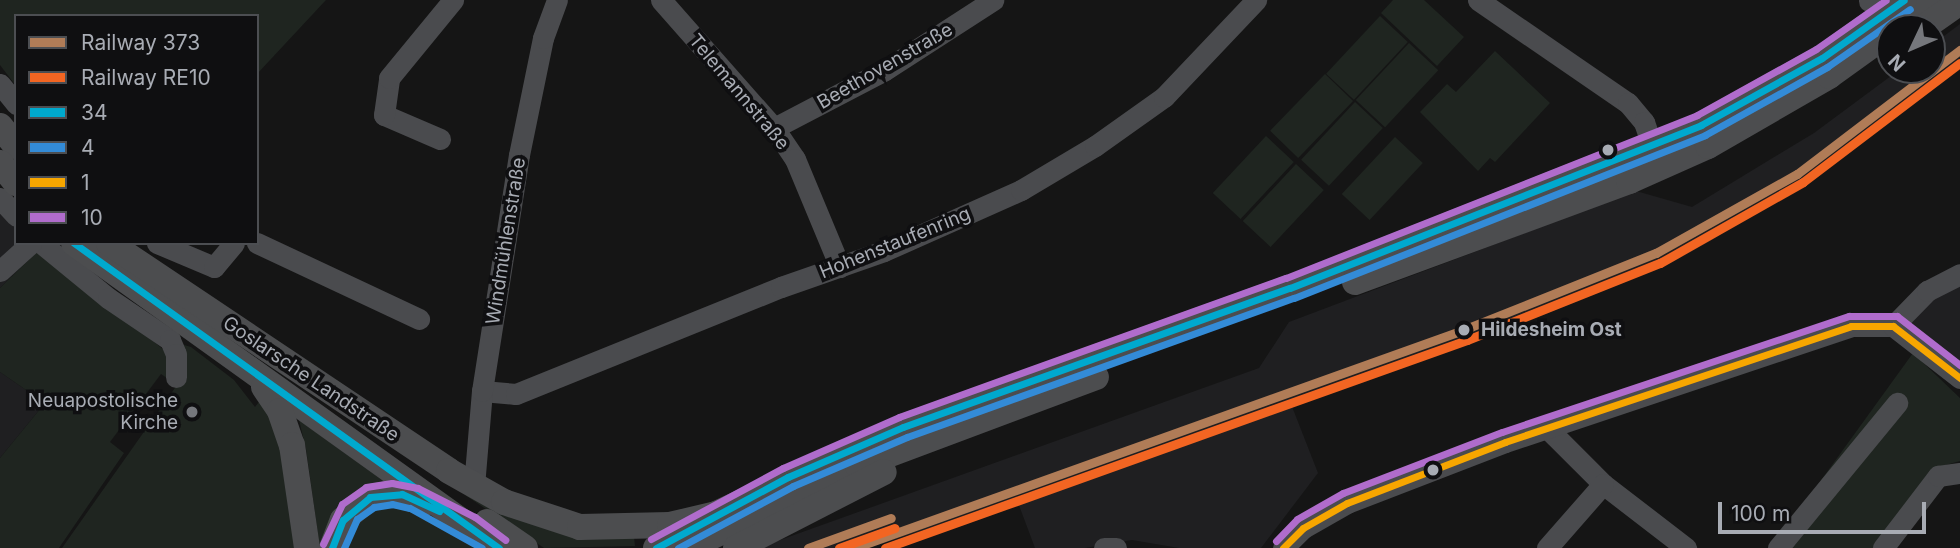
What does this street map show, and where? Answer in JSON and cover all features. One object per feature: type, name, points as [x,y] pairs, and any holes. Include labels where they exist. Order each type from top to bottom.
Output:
[{"type":"main road","points":[[688,548],[858,466],[1656,157],[1904,0]]},
{"type":"main road","points":[[1914,14],[1934,0]]},
{"type":"main road","points":[[1943,14],[1960,2]]},
{"type":"main road","points":[[656,548],[716,514],[903,427],[1748,126],[1829,76],[1876,42]]},
{"type":"main road","points":[[1829,76],[1876,54]]},
{"type":"main road","points":[[0,126],[14,144]]},
{"type":"main road","points":[[0,163],[14,180]]},
{"type":"main road","points":[[77,245],[499,548]]},
{"type":"main road","name":"Goslarsche Landstraße","points":[[112,245],[474,486],[531,513],[580,527],[649,527],[716,514]]},
{"type":"main road","points":[[222,319],[235,336],[314,402],[525,548]]},
{"type":"main road","points":[[252,372],[287,426],[307,548]]},
{"type":"main road","points":[[736,548],[916,456],[965,425]]},
{"type":"main road","points":[[332,548],[349,512],[370,498],[391,493],[414,498],[470,526]]},
{"type":"street","points":[[440,139],[384,115],[389,78],[453,0]]},
{"type":"street","name":"Windmühlenstraße","points":[[474,486],[482,391],[519,155],[543,38],[557,0]]},
{"type":"street","name":"Telemannstraße","points":[[661,0],[774,128],[795,159],[840,267]]},
{"type":"street","name":"Beethovenstraße","points":[[774,128],[885,70],[993,0]]},
{"type":"street","name":"Hohenstaufenring","points":[[482,391],[516,394],[840,267],[1021,190],[1095,146],[1164,97],[1256,0]]},
{"type":"street","points":[[1478,0],[1628,103],[1643,122],[1656,157]]},
{"type":"street","points":[[0,83],[14,101]]},
{"type":"street","points":[[0,198],[14,214]]},
{"type":"street","points":[[259,244],[419,318]]},
{"type":"street","points":[[0,271],[29,245]]},
{"type":"street","points":[[43,245],[108,299],[170,341],[176,354],[176,377]]},
{"type":"street","points":[[149,271],[164,247],[180,250],[214,267],[232,245]]},
{"type":"street","points":[[1893,326],[1927,291],[1960,274]]},
{"type":"street","points":[[1283,548],[1303,528],[1347,503],[1548,429],[1852,326],[1893,326],[1960,378]]},
{"type":"street","points":[[1778,548],[1896,403]]},
{"type":"street","points":[[1548,429],[1603,484],[1686,548]]},
{"type":"street","points":[[1883,548],[1938,476],[1960,472]]},
{"type":"street","points":[[1547,548],[1603,484]]},
{"type":"street","points":[[1104,548],[1115,548]]},
{"type":"shaded area","points":[[0,0],[326,0],[259,72],[259,14],[14,14],[14,83],[0,65]]},
{"type":"shaded area","points":[[1393,0],[1424,0],[1464,37],[1437,66],[1381,13]]},
{"type":"shaded area","points":[[1380,16],[1408,42],[1354,100],[1326,74]]},
{"type":"shaded area","points":[[1960,24],[1960,62],[1946,73],[1946,34]]},
{"type":"shaded area","points":[[1409,43],[1438,70],[1385,127],[1356,100]]},
{"type":"shaded area","points":[[1495,51],[1550,103],[1495,162],[1490,158],[1478,171],[1420,112],[1447,84],[1456,92]]},
{"type":"shaded area","points":[[1325,74],[1353,101],[1298,158],[1270,131]]},
{"type":"shaded area","points":[[1880,84],[1931,84],[1830,162],[1712,240],[1671,263],[1291,404],[1318,473],[1261,548],[1179,548],[1132,540],[1085,548],[1035,548],[1017,500],[869,548],[758,548],[1259,368],[1289,322],[1636,191],[1692,207],[1814,133]]},
{"type":"shaded area","points":[[1355,102],[1383,128],[1329,186],[1301,160]]},
{"type":"shaded area","points":[[1266,136],[1294,162],[1241,219],[1213,193]]},
{"type":"shaded area","points":[[1395,137],[1423,163],[1370,220],[1342,194]]},
{"type":"shaded area","points":[[1296,164],[1324,190],[1271,247],[1243,221]]},
{"type":"shaded area","points":[[0,206],[14,221],[14,245],[40,249],[0,288]]},
{"type":"shaded area","points":[[40,249],[164,350],[181,344],[191,347],[234,380],[255,407],[262,398],[279,427],[300,548],[62,548],[177,385],[161,374],[110,442],[124,453],[59,548],[0,548],[0,458],[45,403],[0,372],[0,288]]},
{"type":"shaded area","points":[[1960,281],[1960,363],[1913,329],[1911,319],[1937,293]]},
{"type":"shaded area","points":[[1913,353],[1960,398],[1960,461],[1935,468],[1874,548],[1772,548]]},
{"type":"shaded area","points":[[0,372],[45,403],[0,458]]},
{"type":"shaded area","points":[[299,420],[389,485],[320,548],[306,449]]},
{"type":"shaded area","points":[[465,495],[634,537],[635,546],[544,548]]},
{"type":"shaded area","points":[[386,497],[453,523],[486,548],[339,548],[341,541]]},
{"type":"rail line","name":"373","points":[[854,548],[1463,330],[1656,253],[1797,174],[1960,50]]},
{"type":"rail line","name":"RE10","points":[[885,548],[1467,340],[1660,263],[1803,182],[1960,63]]},
{"type":"rail line","name":"373","points":[[808,548],[891,518]]},
{"type":"rail line","name":"RE10","points":[[839,548],[895,528]]},
{"type":"transit line","name":"10","points":[[651,539],[783,468],[899,417],[1286,278],[1697,115],[1816,49],[1886,0]]},
{"type":"transit line","name":"34","points":[[656,548],[788,477],[903,427],[1290,288],[1701,125],[1822,58],[1904,0]]},
{"type":"transit line","name":"4","points":[[678,548],[793,486],[907,437],[1294,298],[1705,135],[1827,67],[1910,9]]},
{"type":"transit line","name":"34","points":[[77,245],[499,548]]},
{"type":"transit line","name":"10","points":[[1276,541],[1297,519],[1343,493],[1502,432],[1849,316],[1897,316],[1960,365]]},
{"type":"transit line","name":"1","points":[[1283,548],[1303,528],[1347,503],[1505,442],[1851,326],[1893,326],[1960,378]]},
{"type":"transit line","name":"10","points":[[323,544],[342,504],[366,487],[392,483],[418,488],[475,517],[505,540]]},
{"type":"transit line","name":"34","points":[[332,548],[343,520],[370,497],[402,494],[439,511]]},
{"type":"transit line","name":"4","points":[[344,548],[357,519],[374,507],[392,504],[410,508],[482,548]]},
{"type":"place","name":"Hildesheim Ost","points":[[1464,330]]},
{"type":"place","name":"Neuapostolische Kirche","points":[[192,412]]}]
